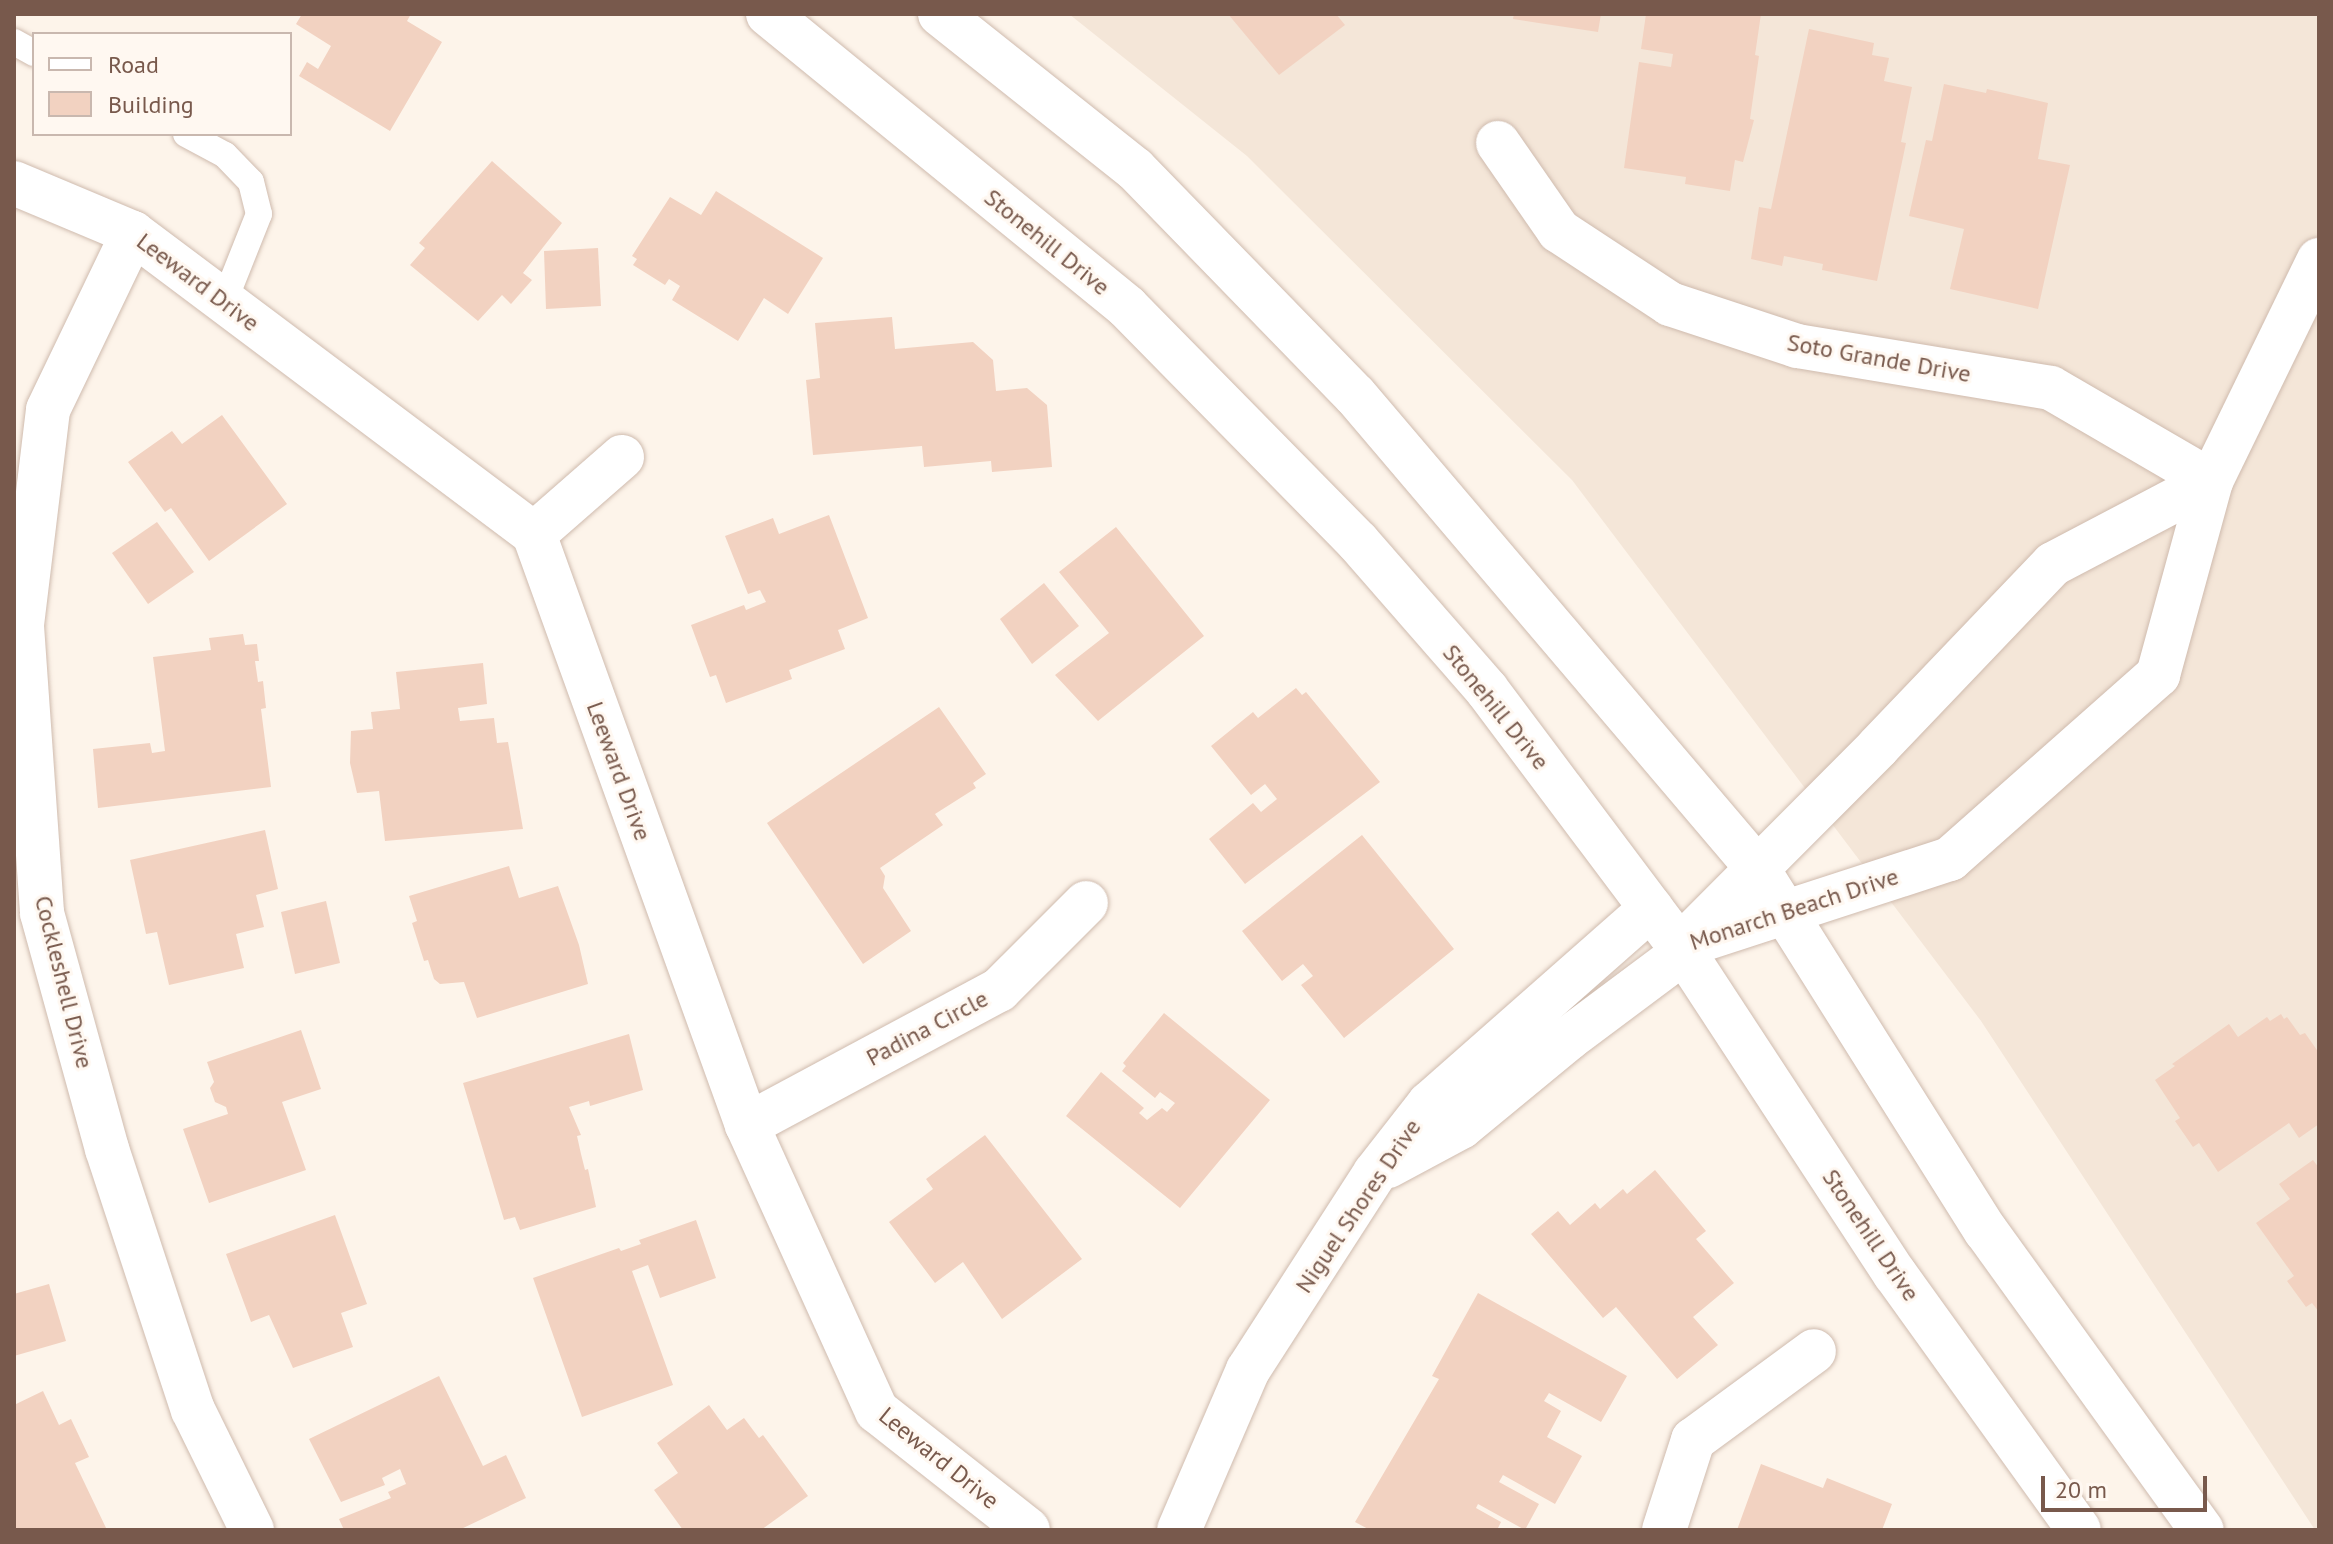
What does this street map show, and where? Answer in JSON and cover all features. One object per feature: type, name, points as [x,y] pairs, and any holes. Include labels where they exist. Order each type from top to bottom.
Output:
[{"type":"street","name":"Stonehill Drive","points":[[768,14],[1127,307],[1368,553],[1487,690],[1681,949],[1895,1274],[2079,1530]]},
{"type":"street","points":[[940,14],[1135,169],[1355,395],[1757,868],[1986,1231],[2202,1530]]},
{"type":"street","name":"Soto Grande Drive","points":[[1498,143],[1559,231],[1670,304],[1797,346],[2051,388],[2211,481]]},
{"type":"street","name":"Leeward Drive","points":[[14,183],[133,233],[534,534],[747,1125],[877,1411],[1028,1530]]},
{"type":"street","name":"Cockleshell Drive","points":[[133,233],[48,410],[22,626],[42,913],[107,1149],[193,1410],[252,1530]]},
{"type":"street","name":"Monarch Beach Drive","points":[[1681,949],[1783,912],[1950,859],[2158,675],[2211,481],[2319,260]]},
{"type":"street","points":[[534,534],[622,457]]},
{"type":"street","name":"Monarch Beach Drive","points":[[1681,949],[2053,564],[2211,481]]},
{"type":"street","name":"Padina Circle","points":[[747,1125],[999,990],[1086,903]]},
{"type":"street","name":"Niguel Shores Drive","points":[[1179,1530],[1248,1370],[1375,1173],[1429,1104],[1651,908]]},
{"type":"street","points":[[1375,1173],[1461,1127],[1681,949]]},
{"type":"street","points":[[1664,1530],[1693,1440],[1814,1351]]},
{"type":"lane","points":[[14,42],[32,52]]},
{"type":"lane","points":[[190,136],[225,155],[251,182],[259,214],[224,302]]},
{"type":"shaded area","points":[[1069,14],[2319,14],[2319,1530],[2315,1530],[1981,1021],[1572,480],[1247,156]]},
{"type":"building","points":[[302,14],[411,14],[407,21],[442,42],[390,131],[299,76],[307,62],[318,69],[331,46],[296,24]]},
{"type":"building","points":[[1228,14],[1336,14],[1345,25],[1279,75]]},
{"type":"building","points":[[1514,14],[1601,14],[1598,32],[1513,19]]},
{"type":"building","points":[[1646,14],[1761,14],[1750,119],[1754,120],[1743,162],[1735,160],[1730,191],[1685,184],[1686,177],[1624,168],[1639,62],[1671,67],[1673,54],[1641,49]]},
{"type":"building","points":[[1809,29],[1874,43],[1872,55],[1889,58],[1884,81],[1912,87],[1901,142],[1906,143],[1877,281],[1822,270],[1823,264],[1784,256],[1782,266],[1751,259],[1759,207],[1771,209]]},
{"type":"building","points":[[1944,84],[1986,93],[1987,89],[2048,103],[2038,159],[2070,165],[2038,309],[1950,289],[1964,229],[1909,216],[1926,140],[1932,141]]},
{"type":"building","points":[[492,161],[562,223],[523,273],[532,280],[511,304],[502,295],[478,321],[410,265],[425,248],[419,243]]},
{"type":"building","points":[[716,191],[823,258],[788,314],[764,298],[738,341],[672,300],[680,286],[669,279],[665,285],[633,265],[637,259],[632,256],[670,197],[701,215]]},
{"type":"building","points":[[598,248],[601,306],[546,309],[544,251]]},
{"type":"building","points":[[892,317],[895,349],[973,342],[993,360],[996,391],[1027,388],[1047,405],[1052,467],[992,472],[991,461],[924,467],[922,446],[813,455],[806,380],[820,378],[815,323]]},
{"type":"building","points":[[222,415],[287,504],[209,561],[171,508],[165,512],[128,462],[172,431],[182,444]]},
{"type":"building","points":[[829,515],[868,618],[838,630],[845,649],[789,670],[792,679],[726,703],[716,675],[710,677],[691,625],[744,605],[746,610],[766,602],[760,590],[748,594],[725,536],[773,518],[779,534]]},
{"type":"building","points":[[157,522],[194,572],[148,604],[112,553]]},
{"type":"building","points":[[1116,527],[1204,636],[1098,721],[1055,675],[1109,633],[1059,572]]},
{"type":"building","points":[[1044,583],[1079,626],[1032,664],[1000,619]]},
{"type":"building","points":[[243,634],[245,645],[257,644],[259,661],[255,661],[258,682],[263,681],[266,708],[261,709],[271,787],[98,808],[93,749],[150,743],[152,753],[165,751],[153,657],[211,650],[209,638]]},
{"type":"building","points":[[483,663],[487,704],[458,708],[460,721],[494,718],[497,743],[508,742],[523,829],[385,841],[379,791],[357,793],[350,763],[351,731],[373,729],[371,712],[400,709],[396,672]]},
{"type":"building","points":[[1296,688],[1302,695],[1306,692],[1380,782],[1245,884],[1209,839],[1253,803],[1261,812],[1277,799],[1265,784],[1251,795],[1211,746],[1253,712],[1258,718]]},
{"type":"building","points":[[939,707],[986,774],[973,783],[976,788],[935,814],[943,825],[880,868],[885,876],[883,888],[911,931],[863,964],[767,823]]},
{"type":"building","points":[[265,830],[278,889],[256,895],[264,927],[236,934],[244,968],[169,985],[157,932],[146,934],[130,860]]},
{"type":"building","points":[[1362,835],[1454,949],[1344,1038],[1301,985],[1313,976],[1303,964],[1282,981],[1242,931]]},
{"type":"building","points":[[509,866],[519,898],[558,886],[579,945],[588,984],[477,1018],[464,982],[440,984],[434,979],[428,960],[424,961],[412,923],[417,921],[409,896]]},
{"type":"building","points":[[326,901],[340,963],[295,974],[281,912]]},
{"type":"building","points":[[1164,1013],[1270,1100],[1180,1208],[1066,1116],[1101,1072],[1144,1108],[1139,1113],[1147,1120],[1162,1108],[1167,1112],[1175,1103],[1160,1092],[1155,1098],[1122,1071],[1126,1066],[1123,1063]]},
{"type":"building","points":[[2281,1014],[2284,1019],[2287,1017],[2300,1035],[2305,1033],[2319,1053],[2319,1124],[2299,1138],[2289,1123],[2218,1172],[2199,1143],[2193,1147],[2175,1121],[2180,1118],[2155,1080],[2175,1066],[2172,1064],[2229,1024],[2238,1037],[2267,1017],[2270,1021]]},
{"type":"building","points":[[301,1030],[321,1089],[282,1102],[306,1170],[209,1203],[183,1129],[228,1114],[226,1107],[215,1102],[210,1088],[214,1082],[207,1062]]},
{"type":"building","points":[[629,1034],[643,1090],[590,1106],[589,1101],[569,1107],[581,1135],[577,1136],[596,1207],[520,1230],[515,1217],[504,1220],[463,1083]]},
{"type":"building","points":[[985,1135],[1082,1259],[1002,1319],[963,1262],[935,1283],[889,1222],[933,1189],[926,1179]]},
{"type":"building","points":[[2313,1160],[2319,1168],[2319,1312],[2312,1303],[2306,1307],[2287,1281],[2294,1276],[2256,1223],[2290,1199],[2279,1184]]},
{"type":"building","points":[[1655,1170],[1706,1231],[1696,1239],[1734,1283],[1693,1317],[1718,1345],[1677,1379],[1616,1307],[1603,1318],[1531,1234],[1558,1211],[1570,1225],[1595,1203],[1600,1209],[1623,1189],[1627,1194]]},
{"type":"building","points":[[335,1215],[367,1304],[341,1313],[353,1347],[293,1368],[269,1315],[251,1322],[226,1254]]},
{"type":"building","points":[[696,1220],[716,1278],[660,1298],[648,1265],[632,1271],[673,1385],[582,1417],[533,1278],[619,1248],[621,1251],[641,1244],[639,1240]]},
{"type":"building","points":[[49,1284],[66,1341],[14,1356],[14,1294]]},
{"type":"building","points":[[1478,1293],[1627,1376],[1601,1422],[1549,1393],[1544,1401],[1561,1411],[1547,1437],[1582,1456],[1555,1504],[1503,1475],[1499,1482],[1539,1504],[1525,1530],[1478,1504],[1476,1508],[1501,1522],[1497,1530],[1370,1530],[1355,1522],[1439,1379],[1432,1376]]},
{"type":"building","points":[[439,1376],[483,1466],[506,1455],[526,1498],[459,1530],[344,1530],[339,1519],[391,1498],[388,1492],[406,1484],[400,1469],[382,1478],[385,1485],[341,1502],[309,1439]]},
{"type":"building","points":[[43,1391],[59,1425],[71,1419],[89,1457],[75,1463],[107,1530],[14,1530],[14,1405]]},
{"type":"building","points":[[709,1405],[727,1430],[744,1418],[759,1438],[763,1435],[808,1496],[761,1530],[683,1530],[654,1490],[678,1473],[657,1443]]},
{"type":"building","points":[[1761,1464],[1823,1488],[1827,1478],[1892,1504],[1882,1530],[1737,1530]]}]
